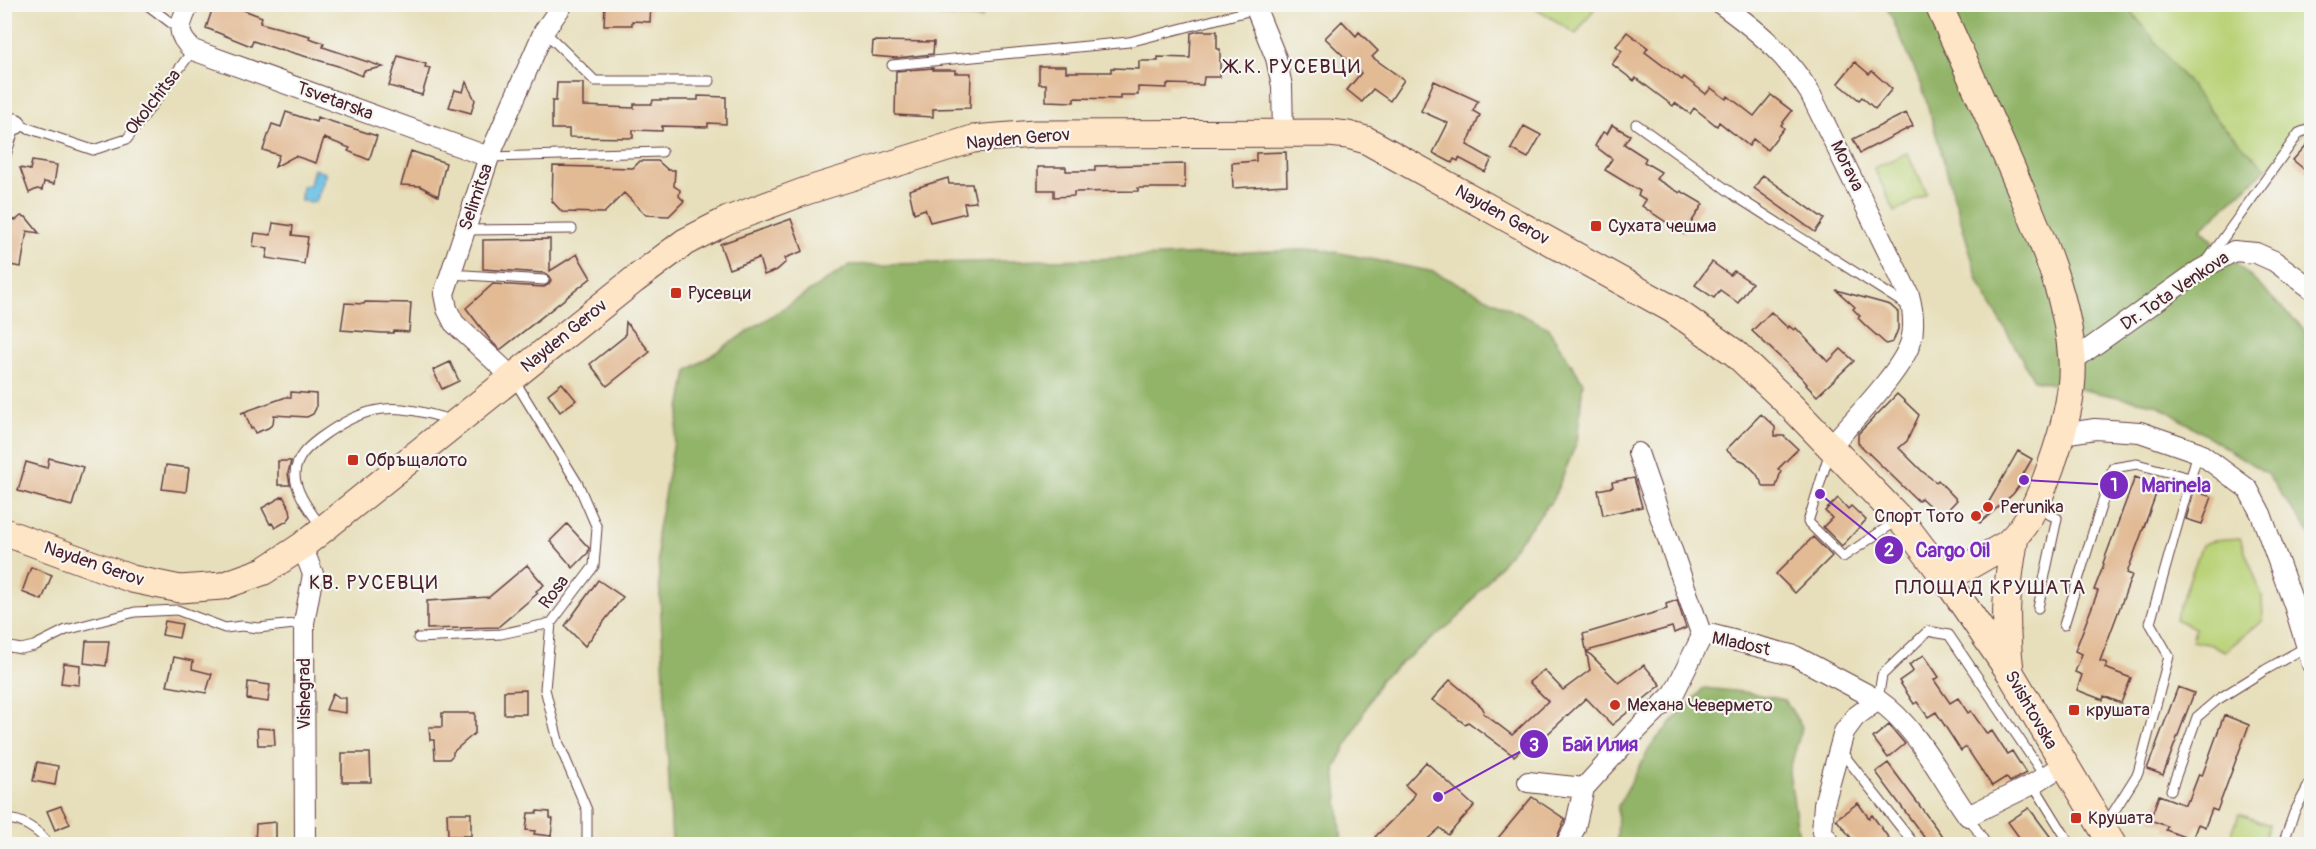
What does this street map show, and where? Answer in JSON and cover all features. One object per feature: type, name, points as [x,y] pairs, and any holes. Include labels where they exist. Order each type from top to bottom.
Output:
[{"type":"street","points":[[185,40],[189,4]]},
{"type":"street","name":"Selimitsa","points":[[513,377],[454,323],[447,309],[444,294],[489,157],[544,31],[562,4]]},
{"type":"street","name":"Morava","points":[[1721,4],[1760,33],[1795,68],[1810,93],[1909,295],[1913,309],[1911,341],[1903,358],[1831,446]]},
{"type":"street","points":[[1938,4],[1982,99],[2042,240],[2064,301],[2072,361],[2069,404],[2062,434],[2034,508],[2015,537],[1991,554],[1946,579]]},
{"type":"street","points":[[1255,7],[1276,58],[1282,86],[1283,133]]},
{"type":"street","name":"Tsvetarska","points":[[185,40],[489,157]]},
{"type":"street","name":"Nayden Gerov","points":[[4,532],[132,579],[180,589],[222,586],[264,572],[459,422],[634,280],[685,242],[728,220],[806,191],[974,139],[1034,134],[1329,133],[1348,135],[1366,141],[1672,309],[1735,353],[1831,446],[1900,519],[1946,579]]},
{"type":"street","name":"Dr. Tota Venkova","points":[[2072,361],[2200,270],[2234,251],[2256,253],[2274,261],[2312,289]]},
{"type":"street","points":[[2062,434],[2095,429],[2140,432],[2198,452],[2248,489],[2261,514],[2294,605],[2309,656]]},
{"type":"street","points":[[1638,453],[1701,636]]},
{"type":"street","name":"Vishegrad","points":[[304,844],[304,623],[313,574],[312,537]]},
{"type":"street","points":[[2011,674],[2006,636],[2006,595],[2015,537]]},
{"type":"street","name":"Svishtovska","points":[[1946,579],[2011,674],[2047,775],[2107,837]]},
{"type":"street","name":"Mladost","points":[[1566,844],[1575,828],[1584,788],[1674,693],[1701,636],[1713,635],[1795,656],[1878,700],[1894,712],[1910,729],[1968,816]]},
{"type":"street","points":[[1831,844],[1822,832],[1822,821],[1824,804],[1844,732],[1855,717],[1878,700]]},
{"type":"street","points":[[1968,816],[2047,775]]},
{"type":"street","points":[[1528,782],[1584,788]]},
{"type":"lane","points":[[146,4],[185,40]]},
{"type":"lane","points":[[892,65],[1129,42],[1255,7]]},
{"type":"lane","points":[[544,31],[595,81],[710,81]]},
{"type":"lane","name":"Okolchitsa","points":[[10,123],[93,150],[127,138],[185,40]]},
{"type":"lane","points":[[4,161],[10,123]]},
{"type":"lane","points":[[1636,124],[1737,197],[1913,309]]},
{"type":"lane","points":[[2200,270],[2298,134],[2312,128]]},
{"type":"lane","points":[[489,157],[662,152]]},
{"type":"lane","points":[[465,230],[572,229]]},
{"type":"lane","points":[[450,274],[544,280]]},
{"type":"lane","name":"Rosa","points":[[513,377],[578,484],[597,528],[594,566],[551,623],[545,689],[559,744],[587,810],[587,844]]},
{"type":"lane","points":[[312,537],[304,499],[295,476],[297,464],[304,450],[344,420],[378,409],[417,410],[459,422]]},
{"type":"lane","points":[[1831,446],[1808,522],[1843,557],[1900,519]]},
{"type":"lane","points":[[2107,837],[2138,773],[2169,656],[2150,623],[2198,452]]},
{"type":"lane","points":[[2064,625],[2113,468],[2137,464],[2190,478]]},
{"type":"lane","points":[[2034,508],[2057,518],[2038,608]]},
{"type":"lane","points":[[4,646],[21,649],[34,646],[66,630],[135,612],[177,610],[225,628],[242,626],[258,628],[304,623]]},
{"type":"lane","points":[[417,638],[501,633],[551,623]]},
{"type":"lane","points":[[1878,700],[1882,675],[1928,631],[1949,635],[2047,775],[2070,844]]},
{"type":"lane","points":[[2171,790],[2197,717],[2217,700],[2265,670],[2309,656]]},
{"type":"lane","points":[[1839,748],[1914,844]]},
{"type":"lane","points":[[2283,844],[2294,813],[2312,779]]},
{"type":"lane","points":[[1968,816],[1986,844]]},
{"type":"lane","points":[[4,820],[9,819],[33,828],[48,844]]},
{"type":"green space","points":[[939,5],[982,5],[982,18],[939,16]]},
{"type":"green space","points":[[1531,5],[1597,5],[1576,34]]},
{"type":"green space","points":[[1886,5],[2128,5],[2219,122],[2266,169],[2201,229],[2303,328],[2312,353],[2311,535],[2266,473],[2158,405],[2034,380],[1979,283],[1922,86]]},
{"type":"green space","points":[[2128,5],[2311,5],[2311,126],[2266,169],[2219,122],[2134,16]]},
{"type":"green space","points":[[1907,153],[1927,194],[1895,212],[1874,168]]},
{"type":"green space","points":[[1320,249],[1434,272],[1547,327],[1583,382],[1577,442],[1553,499],[1458,618],[1381,679],[1335,768],[1342,844],[672,844],[657,534],[687,371],[850,265],[1094,259]]},
{"type":"green space","points":[[2240,538],[2262,596],[2263,620],[2225,651],[2212,645],[2192,641],[2195,628],[2175,619],[2202,545],[2214,540]]},
{"type":"green space","points":[[1704,688],[1744,692],[1785,700],[1802,727],[1789,772],[1800,844],[1617,844],[1618,806],[1652,744]]},
{"type":"green space","points":[[2239,814],[2269,825],[2263,844],[2228,844]]},
{"type":"water","points":[[314,169],[326,173],[316,202],[301,201],[302,186],[310,185]]},
{"type":"building","points":[[214,4],[228,4],[262,17],[260,23],[310,36],[309,38],[324,43],[323,47],[383,67],[364,71],[362,76],[338,66],[253,41],[251,46],[206,28]]},
{"type":"building","points":[[605,4],[651,4],[650,22],[632,21],[632,25],[604,25]]},
{"type":"building","points":[[1342,21],[1356,36],[1359,32],[1378,51],[1372,57],[1404,80],[1390,101],[1373,89],[1362,102],[1347,90],[1361,73],[1325,38]]},
{"type":"building","points":[[1217,31],[1217,49],[1220,49],[1220,77],[1204,77],[1203,85],[1167,84],[1167,88],[1138,87],[1138,95],[1120,95],[1120,99],[1074,98],[1074,102],[1046,101],[1046,84],[1039,84],[1039,66],[1066,66],[1066,72],[1111,72],[1111,68],[1139,69],[1139,61],[1158,61],[1158,57],[1190,58],[1191,33]]},
{"type":"building","points":[[1627,32],[1648,48],[1645,52],[1682,80],[1684,77],[1706,94],[1711,88],[1726,99],[1728,96],[1754,116],[1771,95],[1792,111],[1781,125],[1784,128],[1767,150],[1753,139],[1749,146],[1719,122],[1717,126],[1694,108],[1690,114],[1675,103],[1673,106],[1636,78],[1634,81],[1612,64],[1622,51],[1616,46]]},
{"type":"building","points":[[873,41],[934,42],[933,54],[896,58],[872,56]]},
{"type":"building","points":[[398,56],[426,64],[425,67],[430,68],[422,95],[389,86]]},
{"type":"building","points":[[1855,62],[1869,74],[1872,71],[1892,89],[1875,109],[1862,97],[1859,100],[1838,83]]},
{"type":"building","points":[[933,68],[933,70],[955,70],[955,73],[971,73],[970,108],[933,109],[933,117],[895,115],[896,71]]},
{"type":"building","points":[[1434,81],[1478,101],[1473,111],[1480,115],[1467,145],[1492,159],[1485,172],[1459,158],[1458,161],[1454,159],[1452,163],[1433,153],[1448,123],[1421,111]]},
{"type":"building","points":[[466,82],[475,100],[471,113],[449,107],[455,90],[463,92]]},
{"type":"building","points":[[557,83],[583,83],[583,106],[634,108],[634,104],[652,104],[653,100],[698,100],[698,96],[726,97],[726,124],[708,123],[708,127],[662,126],[662,131],[633,130],[633,138],[569,137],[569,129],[552,129],[552,101],[556,101]]},
{"type":"building","points":[[286,112],[316,122],[317,117],[377,136],[369,160],[348,151],[350,148],[324,138],[316,163],[295,156],[275,167],[279,155],[263,150],[272,124],[281,127]]},
{"type":"building","points":[[1906,113],[1913,126],[1860,153],[1853,139]]},
{"type":"building","points":[[1612,125],[1630,135],[1624,144],[1646,158],[1644,162],[1661,172],[1656,179],[1703,204],[1684,234],[1642,206],[1646,200],[1638,195],[1640,191],[1605,170],[1612,159],[1595,146],[1603,132],[1607,134]]},
{"type":"building","points":[[1524,126],[1541,135],[1528,158],[1511,149]]},
{"type":"building","points":[[2312,139],[2312,176],[2293,160]]},
{"type":"building","points":[[411,151],[446,163],[438,196],[420,186],[401,185]]},
{"type":"building","points":[[1286,152],[1287,185],[1233,188],[1232,163],[1256,161],[1256,153]]},
{"type":"building","points":[[32,161],[57,165],[54,184],[44,182],[42,190],[37,189],[29,193],[20,168],[30,170]]},
{"type":"building","points":[[640,161],[658,161],[668,170],[675,170],[674,186],[680,190],[679,196],[684,201],[669,216],[646,215],[624,193],[604,213],[562,212],[552,201],[553,166],[633,168]]},
{"type":"building","points":[[1185,164],[1185,188],[1074,192],[1074,196],[1054,197],[1054,190],[1038,190],[1038,167],[1066,167],[1066,171],[1095,171],[1095,166]]},
{"type":"building","points":[[1763,175],[1824,219],[1815,232],[1754,188]]},
{"type":"building","points":[[948,178],[949,184],[972,184],[976,202],[964,203],[966,213],[930,222],[925,209],[914,213],[909,190]]},
{"type":"building","points":[[21,216],[26,217],[39,233],[27,231],[21,267],[4,264],[4,218],[16,220]]},
{"type":"building","points":[[791,219],[803,251],[785,258],[786,262],[777,270],[764,275],[759,258],[729,269],[720,244]]},
{"type":"building","points":[[273,223],[293,226],[292,235],[308,237],[304,264],[266,258],[268,249],[253,246],[255,233],[271,235]]},
{"type":"building","points":[[550,239],[550,271],[577,254],[591,278],[500,350],[466,308],[493,284],[544,287],[551,280],[544,273],[483,269],[483,240]]},
{"type":"building","points":[[1712,262],[1730,275],[1734,271],[1752,283],[1738,303],[1720,290],[1714,298],[1695,285]]},
{"type":"building","points":[[1836,290],[1890,305],[1898,312],[1898,329],[1893,342],[1886,344],[1866,326],[1858,318],[1860,316],[1853,309],[1855,307]]},
{"type":"building","points":[[365,302],[411,303],[409,332],[341,330],[345,303],[364,304]]},
{"type":"building","points":[[1771,312],[1788,328],[1789,326],[1794,330],[1796,328],[1828,362],[1841,349],[1854,361],[1817,396],[1801,377],[1752,331]]},
{"type":"building","points":[[626,322],[650,352],[607,386],[590,364],[625,336]]},
{"type":"building","points":[[450,362],[459,381],[442,389],[433,370]]},
{"type":"building","points":[[562,383],[576,400],[560,412],[548,394]]},
{"type":"building","points":[[291,392],[316,394],[316,408],[313,414],[307,417],[274,415],[273,424],[255,433],[245,413],[241,413],[291,397]]},
{"type":"building","points":[[1897,394],[1919,415],[1907,441],[1899,448],[1923,472],[1936,482],[1938,480],[1957,500],[1941,517],[1921,498],[1918,501],[1858,443],[1858,434]]},
{"type":"building","points":[[1761,414],[1775,427],[1775,436],[1784,436],[1798,449],[1778,469],[1781,471],[1776,487],[1764,487],[1756,473],[1745,462],[1726,450]]},
{"type":"building","points":[[2018,451],[2032,459],[2022,476],[2025,478],[2013,494],[1980,523],[1978,521]]},
{"type":"building","points":[[49,458],[83,467],[72,506],[18,491],[26,462],[47,468]]},
{"type":"building","points":[[278,461],[291,461],[288,473],[290,485],[278,485]]},
{"type":"building","points":[[166,465],[189,468],[186,492],[162,489]]},
{"type":"building","points":[[2135,477],[2159,486],[2127,573],[2132,575],[2100,661],[2107,663],[2105,668],[2131,678],[2121,703],[2104,696],[2103,700],[2077,690],[2082,675],[2075,672],[2082,654],[2075,651],[2098,591],[2094,590],[2103,563]]},
{"type":"building","points":[[1634,478],[1642,507],[1603,515],[1598,490],[1613,487],[1612,482]]},
{"type":"building","points":[[2194,491],[2212,497],[2202,524],[2186,519]]},
{"type":"building","points":[[283,496],[291,516],[275,528],[272,523],[270,524],[262,508]]},
{"type":"building","points":[[1838,498],[1848,509],[1851,506],[1866,520],[1842,546],[1823,527],[1832,518],[1825,511]]},
{"type":"building","points":[[567,524],[589,548],[588,553],[573,568],[550,541]]},
{"type":"building","points":[[1813,537],[1832,556],[1795,593],[1776,574]]},
{"type":"building","points":[[527,565],[544,585],[536,591],[538,593],[498,627],[427,629],[427,601],[489,597]]},
{"type":"building","points":[[31,567],[52,575],[42,600],[22,592]]},
{"type":"building","points":[[598,580],[623,597],[585,646],[565,626]]},
{"type":"building","points":[[1677,600],[1686,628],[1674,633],[1672,627],[1587,651],[1619,683],[1644,665],[1661,685],[1612,725],[1586,698],[1539,742],[1534,738],[1514,756],[1468,722],[1465,724],[1432,700],[1450,680],[1482,707],[1483,713],[1512,735],[1548,701],[1529,682],[1544,670],[1563,690],[1590,670],[1583,634],[1667,609],[1666,604]]},
{"type":"building","points":[[165,621],[182,624],[179,638],[162,635]]},
{"type":"building","points":[[86,641],[109,641],[106,666],[84,663]]},
{"type":"building","points":[[1924,655],[1939,677],[1934,680],[1950,703],[1958,698],[1968,713],[1971,711],[1987,734],[1992,731],[2007,754],[2012,751],[2026,773],[2010,782],[2006,777],[1992,786],[1966,747],[1961,751],[1936,712],[1928,717],[1917,702],[1914,704],[1899,681],[1913,671],[1909,665]]},
{"type":"building","points":[[174,657],[193,661],[192,669],[212,674],[206,693],[167,686]]},
{"type":"building","points":[[64,663],[80,665],[79,685],[61,683]]},
{"type":"building","points":[[248,682],[270,685],[268,702],[247,699]]},
{"type":"building","points":[[2178,687],[2194,693],[2163,775],[2147,769]]},
{"type":"building","points":[[526,690],[526,714],[504,714],[504,691]]},
{"type":"building","points":[[333,693],[340,698],[346,698],[346,713],[326,710]]},
{"type":"building","points":[[442,713],[475,713],[475,733],[453,752],[449,759],[435,759],[434,740],[430,740],[429,727],[442,727]]},
{"type":"building","points":[[2224,715],[2249,725],[2217,811],[2212,809],[2205,827],[2198,824],[2192,840],[2166,830],[2167,826],[2150,820],[2159,795],[2185,805],[2189,800],[2199,774],[2202,776]]},
{"type":"building","points":[[1889,725],[1905,744],[1888,758],[1873,738]]},
{"type":"building","points":[[257,728],[274,729],[275,745],[258,745]]},
{"type":"building","points":[[342,753],[370,753],[371,782],[342,782]]},
{"type":"building","points":[[37,762],[58,766],[55,785],[33,781]]},
{"type":"building","points":[[1426,762],[1474,806],[1448,835],[1440,828],[1422,844],[1383,844],[1375,837],[1411,801],[1415,794],[1405,785]]},
{"type":"building","points":[[1888,763],[1948,844],[1929,844],[1876,772]]},
{"type":"building","points":[[1532,797],[1565,819],[1554,844],[1493,844]]},
{"type":"building","points":[[1858,803],[1869,818],[1872,815],[1893,844],[1856,844],[1836,819]]},
{"type":"building","points":[[61,806],[70,824],[55,830],[47,811]]},
{"type":"building","points":[[2029,808],[2050,836],[2038,844],[2024,844],[2008,822]]},
{"type":"building","points":[[537,811],[550,812],[550,818],[553,819],[551,836],[534,834],[535,831],[526,830],[528,813],[537,813]]},
{"type":"building","points":[[447,813],[471,813],[471,836],[448,836]]},
{"type":"building","points":[[276,822],[276,844],[255,844],[256,824]]},
{"type":"place","name":"Сухата чешма","points":[[1596,226]]},
{"type":"place","name":"Русевци","points":[[676,293]]},
{"type":"place","name":"Обръщалото","points":[[353,460]]},
{"type":"place","name":"Marinela","points":[[2024,480]]},
{"type":"place","name":"Cargo Oil","points":[[1820,494]]},
{"type":"place","name":"Perunika","points":[[1988,507]]},
{"type":"place","name":"Спорт Тото","points":[[1976,516]]},
{"type":"place","name":"Механа Чевермето","points":[[1615,705]]},
{"type":"place","name":"крушата","points":[[2074,710]]},
{"type":"place","name":"Бай Илия","points":[[1438,797]]},
{"type":"place","name":"Крушата","points":[[2076,818]]},
{"type":"district","name":"Ж.К. РУСЕВЦИ","points":[[1293,66]]},
{"type":"district","name":"КВ. РУСЕВЦИ","points":[[374,582]]},
{"type":"district","name":"ПЛОЩАД КРУШАТА","points":[[1991,587]]}]
